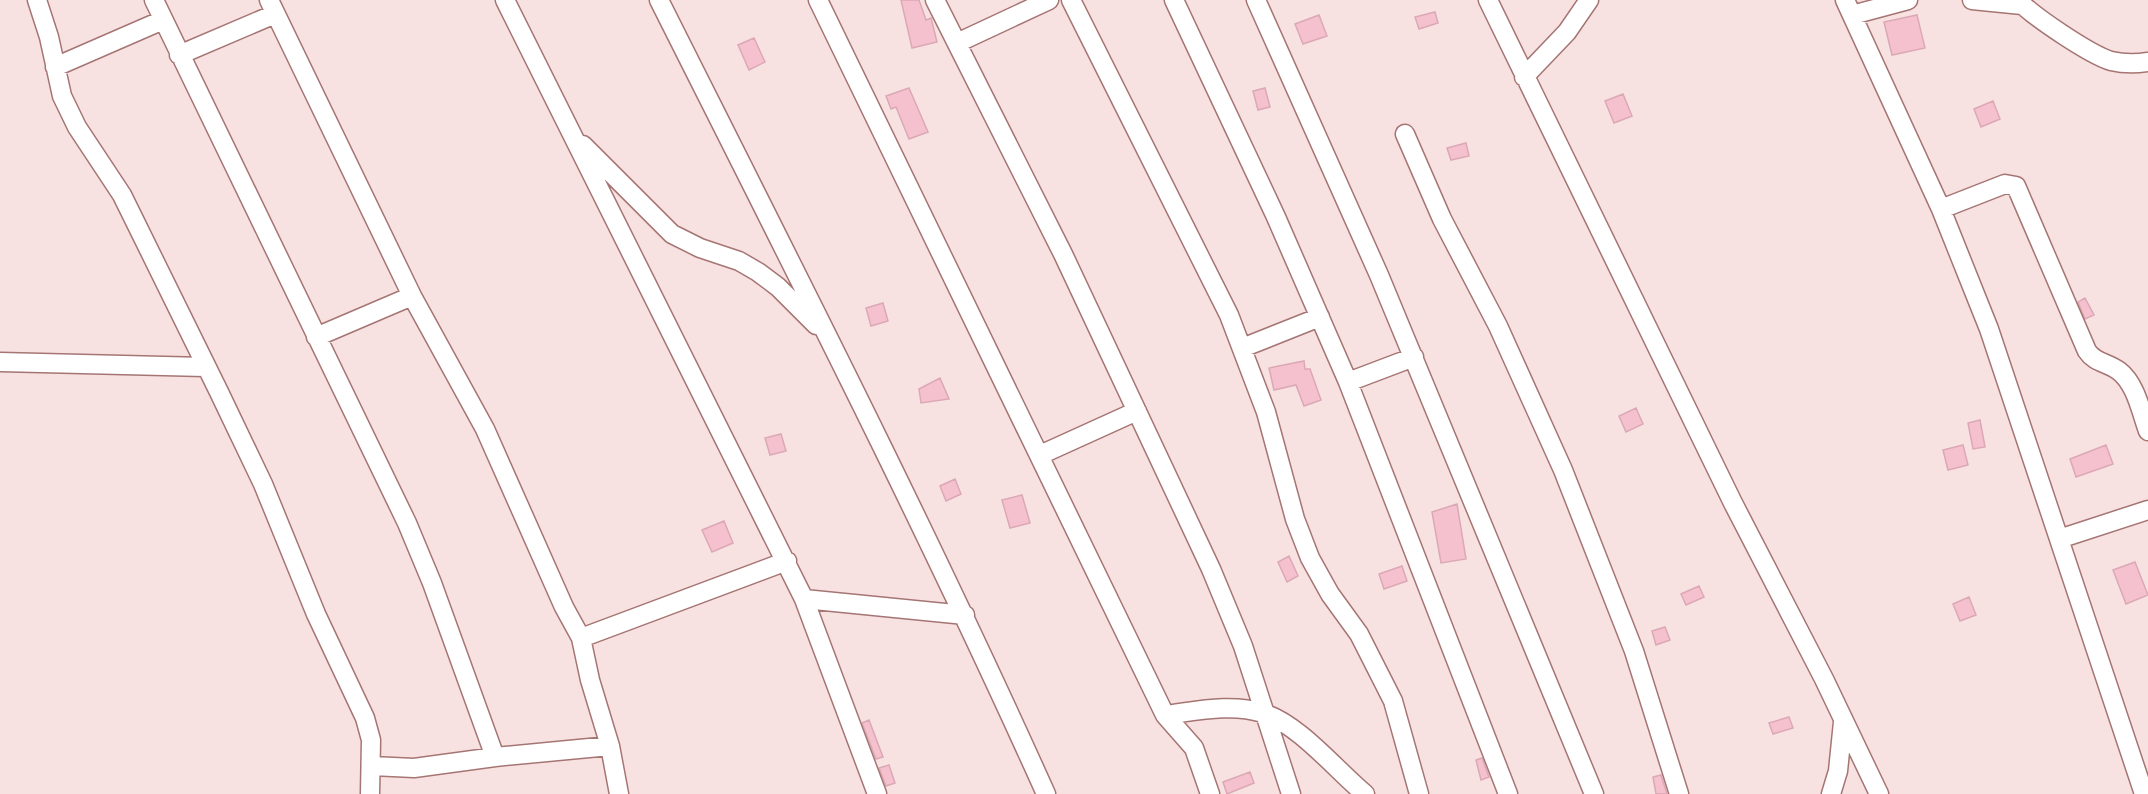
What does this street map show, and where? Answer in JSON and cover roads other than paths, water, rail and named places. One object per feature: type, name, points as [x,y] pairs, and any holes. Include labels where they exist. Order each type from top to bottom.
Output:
[{"type":"street","points":[[37,0],[49,37],[63,96],[77,127],[122,195],[206,367],[263,484],[316,614],[365,718],[371,740],[370,794]]},
{"type":"street","points":[[154,0],[406,524],[432,583],[495,757]]},
{"type":"street","points":[[505,0],[787,561],[804,599],[877,794]]},
{"type":"street","points":[[659,0],[855,387],[911,510],[965,615],[1046,794]]},
{"type":"street","points":[[818,0],[1166,715],[1194,748],[1210,794]]},
{"type":"street","points":[[935,0],[1137,411],[1227,606],[1251,668],[1291,794]]},
{"type":"street","points":[[957,43],[1049,0]]},
{"type":"street","points":[[1071,0],[1208,271],[1242,348],[1266,412],[1295,519],[1310,558],[1330,594],[1359,634],[1393,701],[1419,794]]},
{"type":"street","points":[[1174,0],[1348,382],[1508,794]]},
{"type":"street","points":[[1256,0],[1414,357],[1594,794]]},
{"type":"street","points":[[1488,0],[1879,794]]},
{"type":"street","points":[[1524,77],[1567,32],[1589,0]]},
{"type":"street","points":[[1908,0],[1848,8],[1941,209],[1989,329],[2144,794]]},
{"type":"street","points":[[1972,0],[2020,2],[2067,36],[2108,60],[2129,63],[2148,62]]},
{"type":"street","points":[[179,54],[272,7],[412,296],[485,429],[564,607],[581,638],[590,680],[610,746],[619,794]]},
{"type":"street","points":[[55,67],[163,20]]},
{"type":"street","points":[[572,133],[672,234],[700,248],[739,261],[758,272],[778,287],[828,337]]},
{"type":"street","points":[[1406,134],[1442,219],[1498,326],[1563,470],[1634,651],[1679,794]]},
{"type":"street","points":[[1941,209],[2006,184],[2016,186],[2087,351],[2093,360],[2113,367],[2129,382],[2148,431]]},
{"type":"street","points":[[316,337],[412,296]]},
{"type":"street","points":[[1242,348],[1320,317]]},
{"type":"street","points":[[1348,382],[1414,357]]},
{"type":"street","points":[[0,362],[206,367]]},
{"type":"street","points":[[1040,455],[1137,411]]},
{"type":"street","points":[[2059,539],[2148,510]]},
{"type":"street","points":[[581,638],[787,561]]},
{"type":"street","points":[[804,599],[965,615]]},
{"type":"street","points":[[1166,715],[1215,708],[1264,713],[1298,735],[1365,794]]},
{"type":"street","points":[[1831,794],[1838,771],[1843,720]]},
{"type":"street","points":[[372,766],[414,768],[495,757],[610,746]]}]
